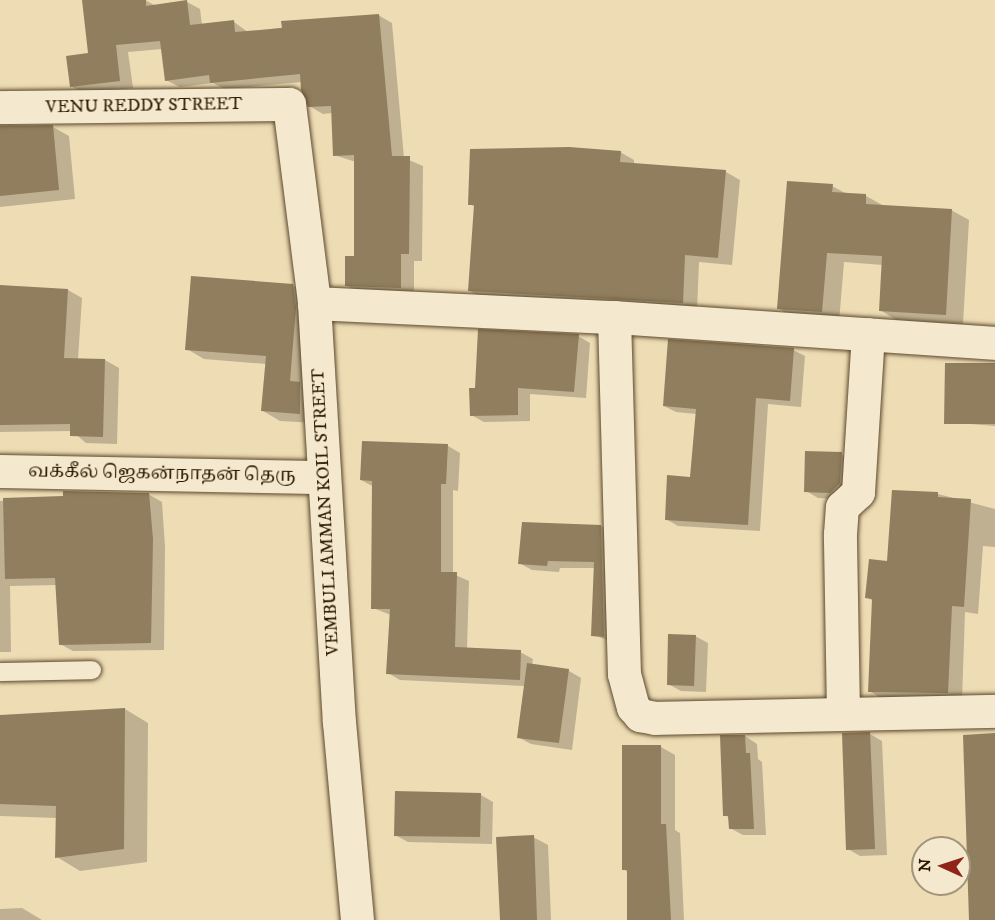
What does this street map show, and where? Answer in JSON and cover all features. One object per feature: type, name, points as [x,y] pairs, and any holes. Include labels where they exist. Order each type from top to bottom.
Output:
[{"type":"street","name":"VENU REDDY STREET","points":[[0,108],[289,104]]},
{"type":"street","name":"VEMBULI AMMAN KOIL STREET","points":[[289,104],[314,303],[339,722],[357,920]]},
{"type":"street","points":[[314,303],[614,317],[995,343]]},
{"type":"street","points":[[614,317],[625,681],[633,707],[640,715],[655,718],[995,711]]},
{"type":"street","points":[[843,713],[842,507],[858,492],[868,334]]},
{"type":"street","name":"வக்கீல் ஜெகன்நாதன் தெரு","points":[[0,471],[324,477]]},
{"type":"lane","points":[[0,672],[92,670]]},
{"type":"building","points":[[82,0],[146,0],[146,6],[187,0],[190,25],[234,20],[235,32],[282,28],[281,21],[379,14],[392,156],[410,156],[409,254],[401,254],[401,288],[345,286],[345,256],[354,256],[354,155],[333,156],[331,106],[308,107],[301,90],[300,74],[210,83],[209,75],[165,81],[160,41],[116,45],[120,81],[70,87],[66,56],[88,53]]},
{"type":"building","points":[[53,125],[59,190],[0,196],[0,126]]},
{"type":"building","points":[[569,147],[621,151],[620,162],[726,170],[718,258],[685,255],[683,303],[468,291],[474,205],[468,205],[470,149]]},
{"type":"building","points":[[787,181],[833,184],[832,192],[866,194],[866,204],[952,209],[946,315],[879,311],[882,256],[827,253],[822,312],[777,309]]},
{"type":"building","points":[[191,276],[293,284],[296,308],[290,381],[300,382],[300,414],[261,411],[266,356],[185,350]]},
{"type":"building","points":[[0,285],[68,289],[64,358],[105,359],[103,437],[70,436],[70,424],[0,425]]},
{"type":"building","points":[[478,329],[579,334],[574,392],[518,388],[518,415],[470,416],[469,388],[475,388]]},
{"type":"building","points":[[668,339],[794,348],[790,401],[756,398],[748,525],[665,520],[667,475],[690,477],[696,409],[663,406]]},
{"type":"building","points":[[945,363],[995,363],[995,424],[944,424]]},
{"type":"building","points":[[362,441],[448,444],[446,484],[441,484],[441,572],[457,572],[455,647],[521,650],[520,680],[386,674],[390,609],[371,609],[372,481],[360,480]]},
{"type":"building","points":[[805,451],[842,452],[840,483],[830,493],[804,492]]},
{"type":"building","points":[[892,490],[938,492],[938,497],[971,499],[964,607],[952,606],[948,693],[868,692],[872,599],[865,598],[869,559],[887,561]]},
{"type":"building","points":[[63,491],[149,493],[153,539],[151,643],[59,645],[55,578],[5,579],[3,498],[63,496]]},
{"type":"building","points":[[522,522],[601,525],[604,637],[591,636],[594,562],[548,561],[547,566],[518,564]]},
{"type":"building","points":[[668,634],[696,635],[694,686],[667,685]]},
{"type":"building","points":[[527,663],[569,669],[559,743],[517,738]]},
{"type":"building","points":[[125,708],[124,849],[55,858],[56,806],[0,804],[0,715]]},
{"type":"building","points":[[870,732],[875,849],[846,850],[842,733]]},
{"type":"building","points":[[995,733],[995,920],[969,920],[971,836],[966,836],[963,735]]},
{"type":"building","points":[[720,735],[745,735],[746,753],[750,753],[754,829],[729,829],[728,816],[723,816]]},
{"type":"building","points":[[622,745],[661,745],[661,824],[666,824],[671,920],[627,920],[627,870],[622,870]]},
{"type":"building","points":[[395,791],[481,793],[480,837],[394,836]]},
{"type":"building","points":[[534,835],[537,920],[500,920],[496,837]]}]
